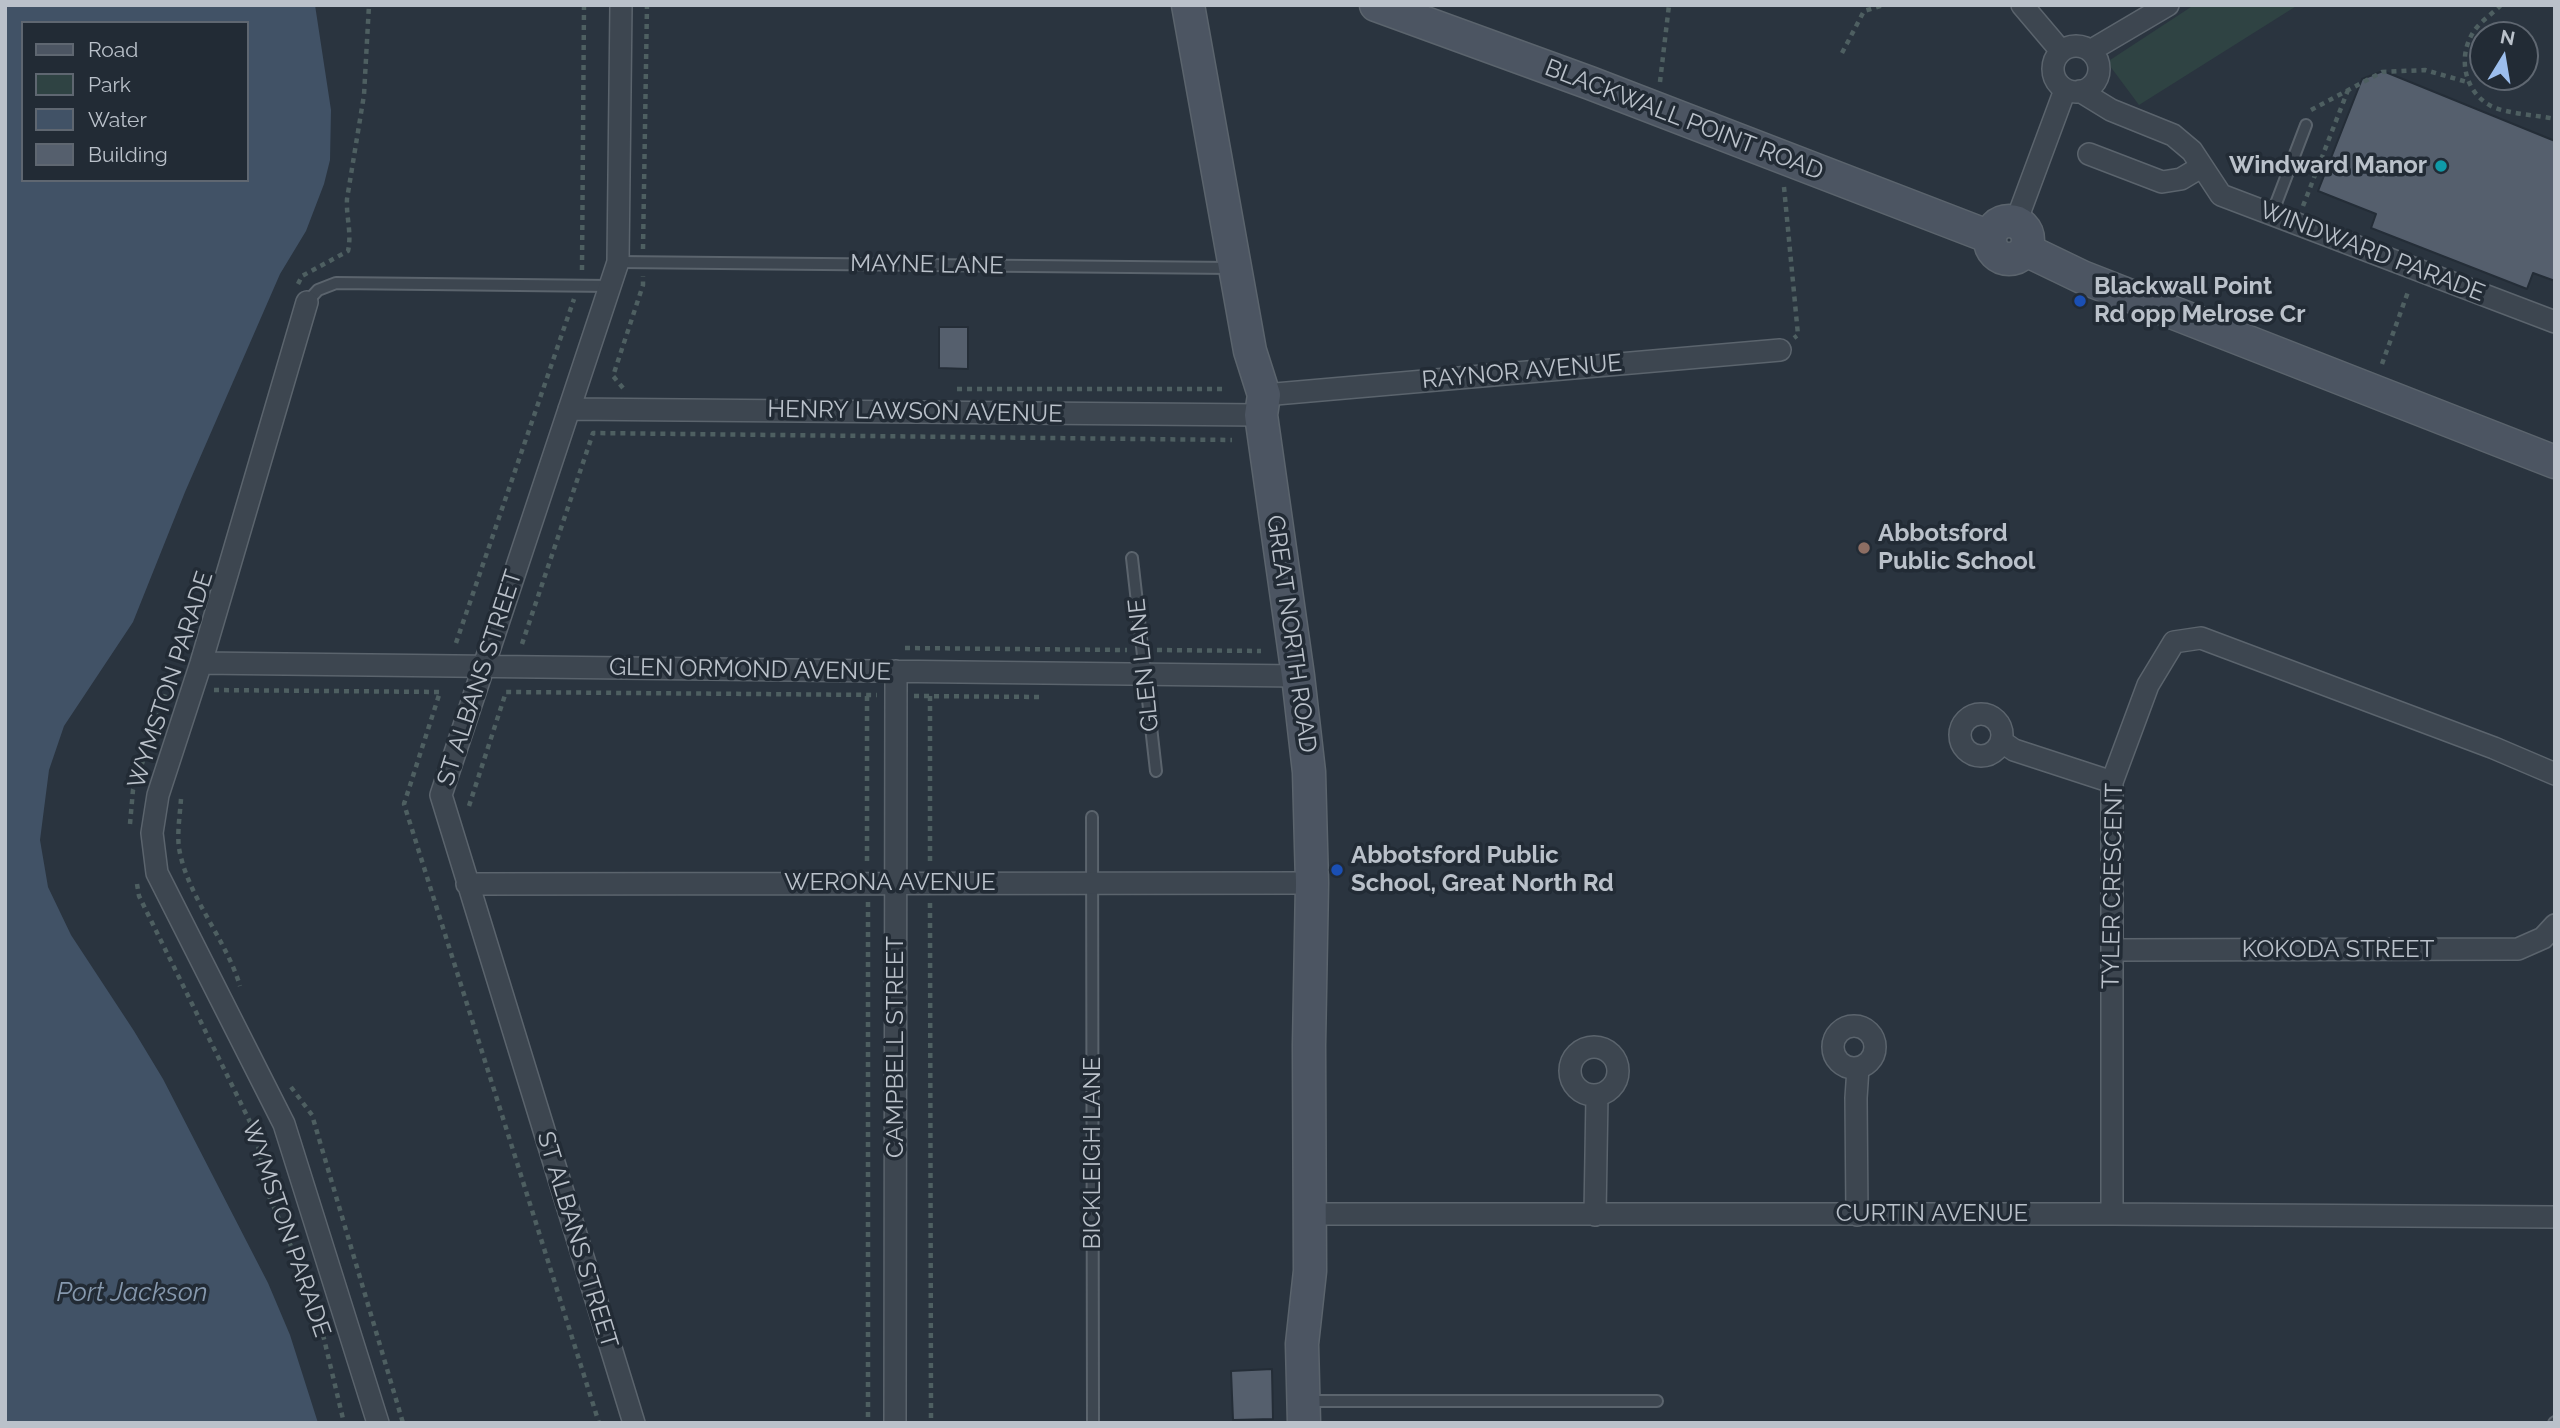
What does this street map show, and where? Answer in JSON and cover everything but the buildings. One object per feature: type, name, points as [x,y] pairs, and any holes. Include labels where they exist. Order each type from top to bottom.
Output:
[{"type":"main road","name":"GREAT NORTH ROAD","points":[[1188,5],[1262,405],[1310,772],[1310,1271],[1319,1344],[1314,1412]]},
{"type":"main road","name":"BLACKWALL POINT ROAD","points":[[1376,5],[2011,236],[2082,277],[2555,462]]},
{"type":"street","name":"ST ALBANS STREET","points":[[621,5],[618,262],[441,795],[634,1423]]},
{"type":"street","points":[[2022,5],[2061,51]]},
{"type":"street","points":[[2090,51],[2168,5]]},
{"type":"street","points":[[2075,46],[2090,51],[2098,63],[2097,78],[2093,84],[2073,90],[2055,79],[2053,64],[2061,51],[2075,46]]},
{"type":"street","points":[[2011,236],[2073,90]]},
{"type":"street","name":"WINDWARD PARADE","points":[[2073,90],[2111,110],[2173,135],[2192,151],[2221,195],[2555,321]]},
{"type":"street","points":[[2089,154],[2162,182],[2181,179],[2201,167]]},
{"type":"street","name":"WYMSTON PARADE","points":[[301,294],[201,663],[158,795],[152,832],[157,873],[284,1124],[378,1423]]},
{"type":"street","name":"RAYNOR AVENUE","points":[[1262,405],[1780,350]]},
{"type":"street","name":"HENRY LAWSON AVENUE","points":[[569,409],[1262,405]]},
{"type":"street","name":"TYLER CRESCENT","points":[[2112,1214],[2112,782],[2148,685],[2157,666],[2174,642],[2201,638],[2482,743],[2555,774]]},
{"type":"street","name":"GLEN ORMOND AVENUE","points":[[201,663],[1298,676]]},
{"type":"street","name":"CAMPBELL STREET","points":[[895,1423],[897,671]]},
{"type":"street","points":[[2001,741],[2014,750],[2112,782]]},
{"type":"street","name":"WERONA AVENUE","points":[[467,884],[1312,883]]},
{"type":"street","name":"KOKODA STREET","points":[[2113,950],[2518,949],[2543,938],[2555,925]]},
{"type":"street","points":[[1857,1215],[1858,1068]]},
{"type":"street","points":[[1595,1215],[1597,1095]]},
{"type":"street","name":"CURTIN AVENUE","points":[[1310,1214],[2555,1217]]},
{"type":"lane","points":[[2272,214],[2304,120]]},
{"type":"lane","name":"MAYNE LANE","points":[[618,262],[1236,268]]},
{"type":"lane","points":[[301,294],[336,283],[610,286]]},
{"type":"lane","name":"GLEN LANE","points":[[1132,558],[1156,771]]},
{"type":"lane","name":"BICKLEIGH LANE","points":[[1092,817],[1093,1423]]},
{"type":"lane","points":[[1314,1412],[1657,1401]]},
{"type":"path","points":[[301,294],[302,276],[348,251],[351,239],[346,214],[347,199],[364,95],[369,5]]},
{"type":"path","points":[[582,274],[583,5]]},
{"type":"path","points":[[1660,83],[1669,5]]},
{"type":"path","points":[[1842,53],[1864,11],[1884,5]]},
{"type":"path","points":[[2501,5],[2473,32],[2465,58],[2467,82],[2478,97],[2493,107],[2555,119]]},
{"type":"path","points":[[2304,120],[2348,89],[2382,72],[2425,70],[2467,82]]},
{"type":"path","points":[[2297,223],[2348,89]]},
{"type":"path","points":[[1780,350],[1798,335],[1784,187]]},
{"type":"path","points":[[2382,364],[2416,269]]},
{"type":"path","points":[[456,643],[575,295]]},
{"type":"path","points":[[522,644],[593,433],[1232,440]]},
{"type":"path","name":"WYMSTON PARADE","points":[[130,826],[133,790],[170,681]]},
{"type":"path","points":[[210,702],[214,690],[440,692],[404,804],[599,1423]]},
{"type":"path","points":[[468,804],[506,692],[1052,697]]},
{"type":"path","points":[[867,695],[869,1423]]},
{"type":"path","points":[[930,696],[931,1423]]},
{"type":"path","points":[[184,788],[179,846],[187,875],[234,965],[244,998]]},
{"type":"path","name":"WYMSTON PARADE","points":[[134,872],[139,896],[254,1132],[269,1196],[315,1301],[344,1423]]},
{"type":"path","points":[[289,1085],[312,1115],[403,1423]]},
{"type":"green space","points":[[2194,5],[2298,5],[2139,105],[2107,62]]},
{"type":"water","name":"Port Jackson","points":[[5,5],[315,5],[331,110],[330,160],[324,184],[306,231],[280,274],[185,492],[133,622],[64,726],[49,770],[40,840],[48,887],[71,935],[163,1079],[268,1283],[290,1335],[318,1423],[5,1423]]},
{"type":"place","name":"Windward Manor","points":[[2441,166]]},
{"type":"place","name":"Blackwall Point Rd opp Melrose Cr","points":[[2080,301]]},
{"type":"place","name":"Abbotsford Public School","points":[[1864,548]]},
{"type":"place","name":"Abbotsford Public School, Great North Rd","points":[[1337,870]]}]
